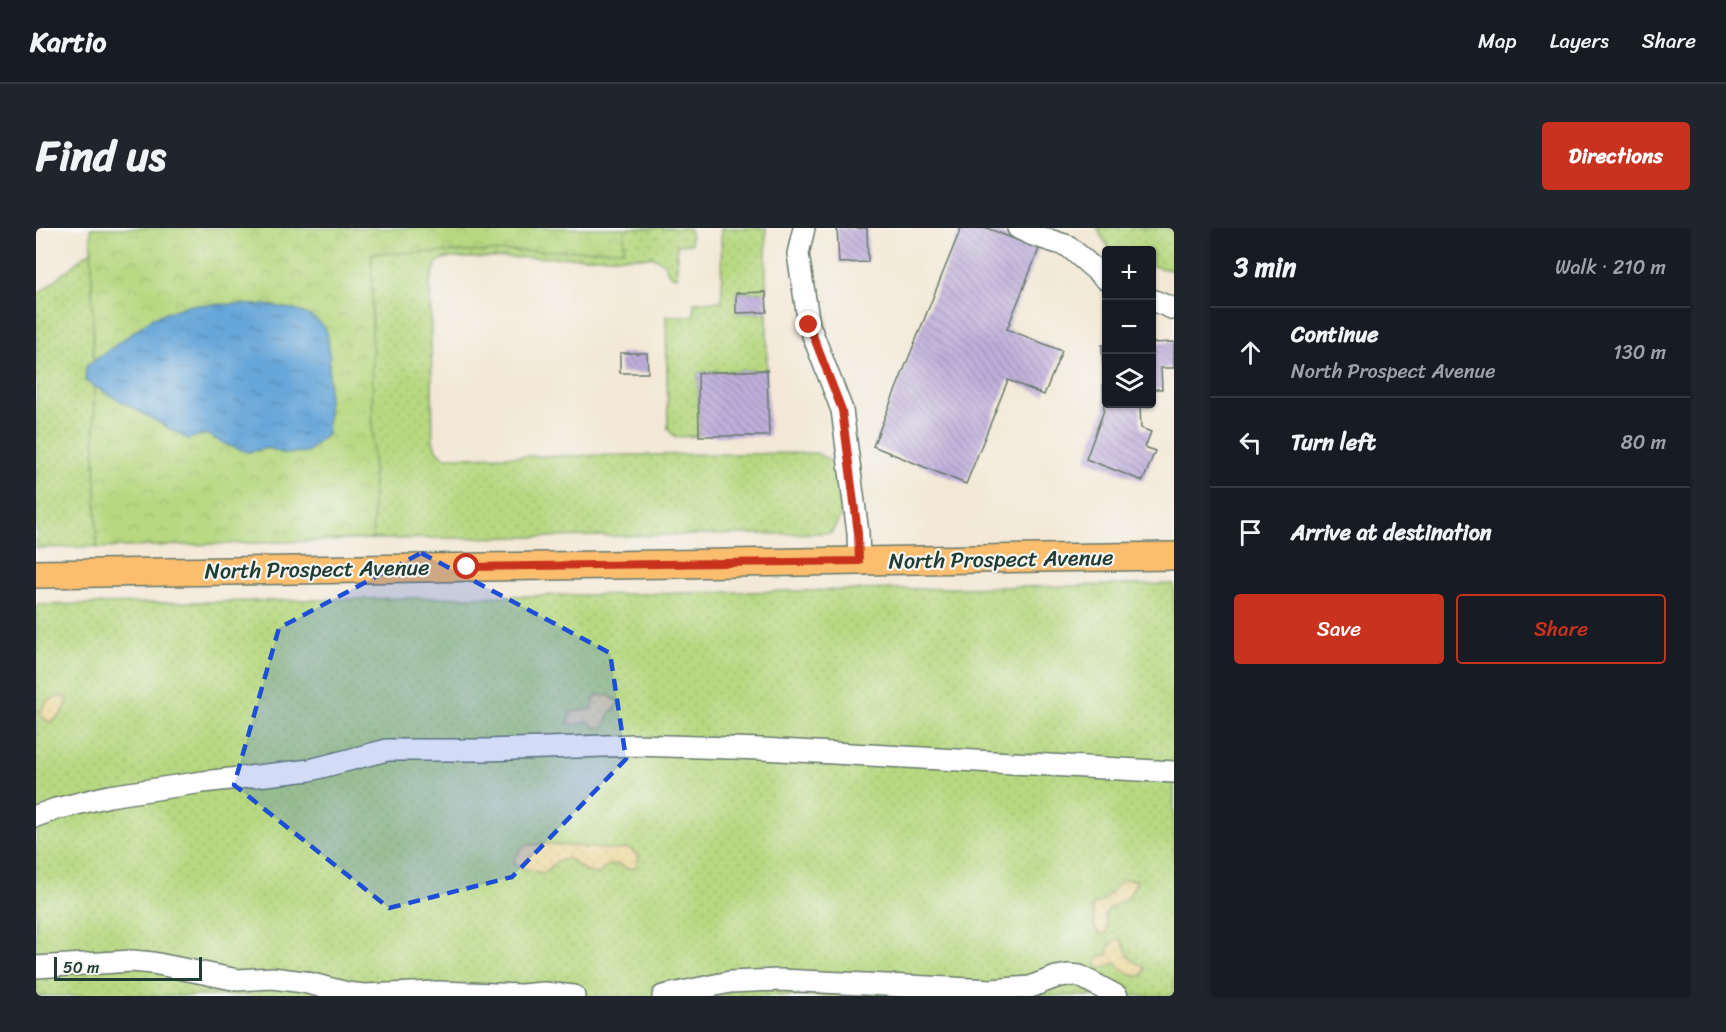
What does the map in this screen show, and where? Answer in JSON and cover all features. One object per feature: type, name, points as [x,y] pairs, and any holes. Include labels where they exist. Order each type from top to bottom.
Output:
[{"type":"main road","name":"North Prospect Avenue","points":[[36,574],[1174,556]]},
{"type":"lane","points":[[804,228],[798,254],[809,325],[842,410],[858,533],[859,561]]},
{"type":"lane","points":[[1018,228],[1068,246],[1102,275]]},
{"type":"lane","points":[[1156,302],[1174,309]]},
{"type":"lane","points":[[36,816],[109,796],[203,782],[310,771],[387,750],[485,750],[635,745],[886,754],[1174,772]]},
{"type":"lane","points":[[36,967],[132,961],[238,980],[272,978],[304,982],[364,995],[439,992],[521,995],[544,993],[574,996]]},
{"type":"lane","points":[[663,996],[730,982],[780,980],[992,990],[1030,987],[1068,975],[1080,976],[1117,996]]},
{"type":"highlighted area","points":[[421,553],[610,653],[626,759],[512,877],[389,908],[234,785],[279,628]]},
{"type":"green space","points":[[91,228],[624,228],[624,250],[372,253],[373,539],[97,548]]},
{"type":"green space","points":[[619,228],[690,228],[691,244],[677,245],[677,277],[670,275],[663,262],[654,257],[446,258],[437,262],[430,282],[433,440],[436,449],[444,457],[816,453],[830,460],[839,474],[841,516],[831,533],[373,539],[36,548],[36,296],[84,256],[101,245]]},
{"type":"green space","points":[[721,228],[766,228],[766,292],[736,293],[737,313],[767,312],[767,370],[698,373],[699,436],[675,437],[668,429],[666,316],[694,316],[694,302],[722,301]]},
{"type":"green space","points":[[1097,228],[1174,228],[1174,271],[1156,267],[1156,246],[1108,246]]},
{"type":"green space","points":[[1174,584],[1174,996],[36,996],[36,605]]},
{"type":"sand","points":[[598,695],[609,696],[619,702],[615,709],[609,712],[607,723],[602,728],[594,727],[588,721],[579,725],[569,724],[570,713],[593,708],[594,700]]},
{"type":"sand","points":[[61,696],[68,698],[64,710],[60,716],[49,722],[42,717],[41,711],[47,701]]},
{"type":"sand","points":[[548,844],[616,850],[629,848],[639,857],[636,867],[627,869],[618,864],[609,865],[597,875],[585,871],[569,859],[557,861],[544,873],[514,865],[515,857],[525,845]]},
{"type":"sand","points":[[1123,880],[1137,880],[1129,897],[1110,908],[1104,915],[1107,922],[1107,933],[1100,935],[1095,928],[1092,906],[1103,901]]},
{"type":"sand","points":[[1120,938],[1130,958],[1145,968],[1142,976],[1127,973],[1116,963],[1103,968],[1096,964],[1099,956],[1108,955],[1110,944]]},
{"type":"water","points":[[188,305],[264,305],[302,313],[317,321],[327,332],[329,349],[327,434],[307,452],[285,454],[269,448],[248,452],[227,445],[206,434],[188,439],[85,381],[86,367],[154,317]]},
{"type":"building","points":[[837,228],[867,228],[868,262],[839,263]]},
{"type":"building","points":[[961,228],[987,228],[1039,249],[1007,329],[1062,351],[1044,395],[1008,380],[966,484],[873,446]]},
{"type":"building","points":[[766,292],[767,312],[736,313],[736,293]]},
{"type":"building","points":[[1174,342],[1174,368],[1161,368],[1162,389],[1156,389],[1156,343]]},
{"type":"building","points":[[620,353],[647,353],[648,373],[620,373]]},
{"type":"building","points":[[767,370],[769,436],[699,436],[698,373]]},
{"type":"building","points":[[1104,408],[1140,408],[1141,428],[1151,432],[1145,447],[1155,451],[1143,481],[1086,459]]},
{"type":"route","points":[[467,567],[859,561],[858,533],[842,410],[809,325]]}]
